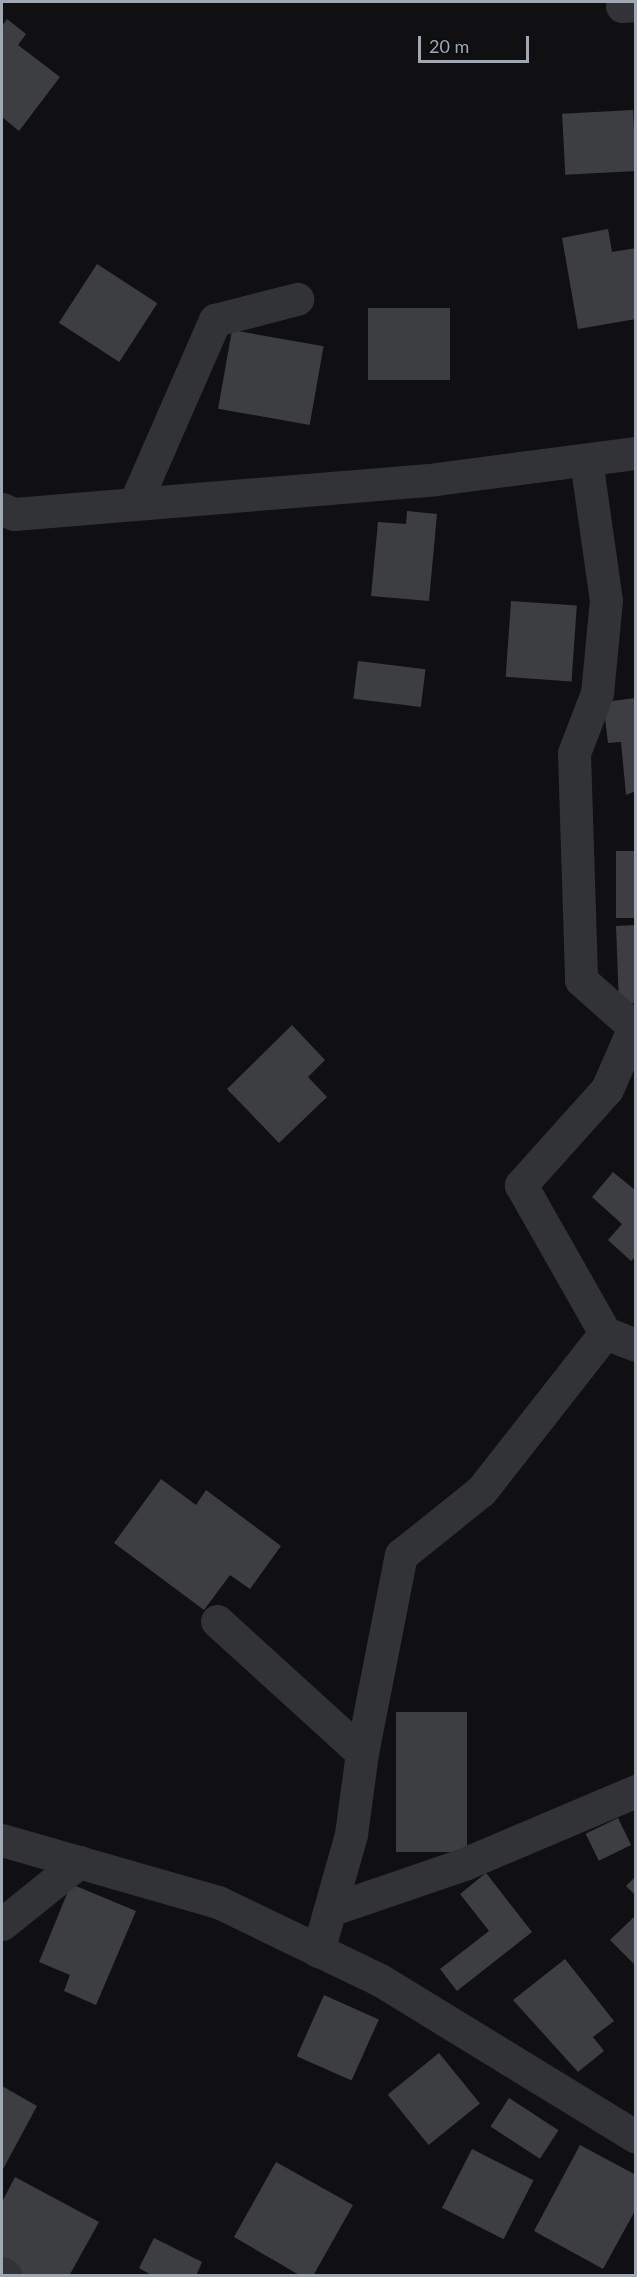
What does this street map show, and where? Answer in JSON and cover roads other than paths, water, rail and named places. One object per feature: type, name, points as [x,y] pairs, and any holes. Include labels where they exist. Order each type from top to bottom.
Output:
[{"type":"street","points":[[135,503],[185,380],[215,320],[297,299]]},
{"type":"street","points":[[2,508],[14,514],[435,479],[636,453]]},
{"type":"street","points":[[586,460],[606,600],[597,693],[574,753],[581,980],[634,1027],[607,1089],[521,1185],[604,1333],[636,1345]]},
{"type":"street","points":[[318,1951],[351,1834],[362,1753],[401,1555],[481,1491],[604,1333]]},
{"type":"street","points":[[217,1622],[362,1753]]},
{"type":"street","points":[[330,1910],[464,1864],[636,1791]]},
{"type":"street","points":[[2,1840],[218,1902],[380,1980],[636,2138]]},
{"type":"street","points":[[2,1924],[79,1862]]},
{"type":"street","points":[[2,2273],[6,2276]]}]
